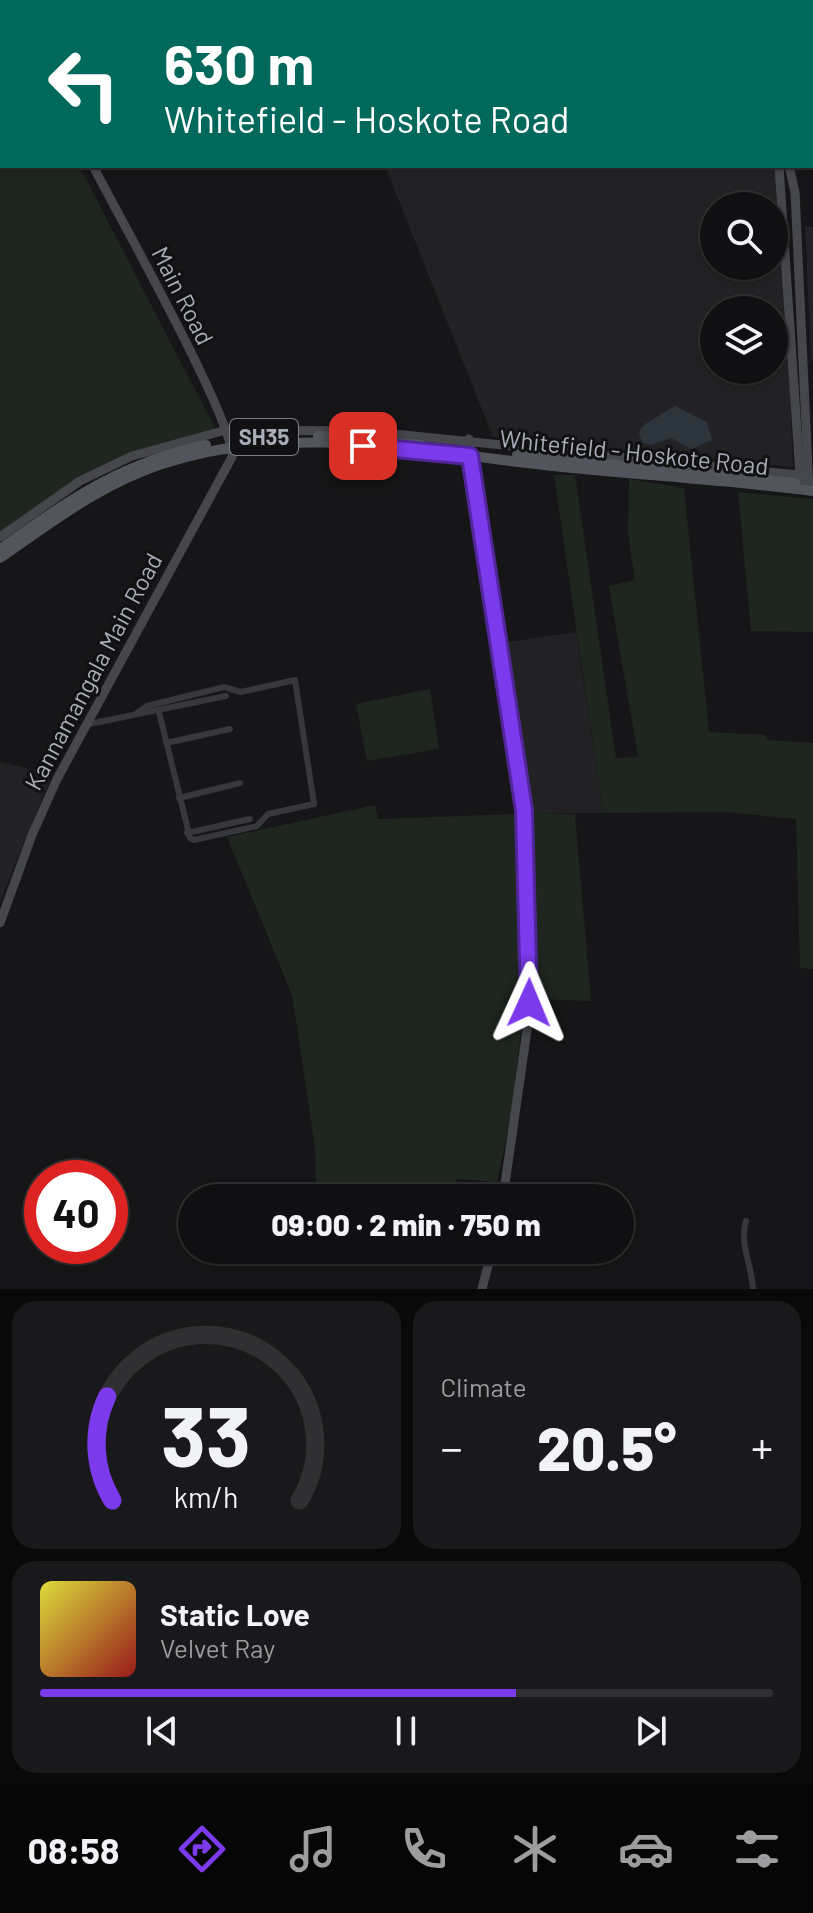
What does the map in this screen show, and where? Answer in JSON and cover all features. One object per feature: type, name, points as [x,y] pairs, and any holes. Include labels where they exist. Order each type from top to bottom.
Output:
[{"type":"main road","name":"Whitefield - Hoskote Road","points":[[0,558],[115,482],[230,439]]},
{"type":"main road","name":"Whitefield - Hoskote Road","points":[[0,549],[111,475],[160,456],[230,439],[470,448],[807,484]]},
{"type":"street","name":"Main Road","points":[[94,168],[230,439]]},
{"type":"street","points":[[0,537],[80,481],[132,456],[320,428],[470,448],[807,484],[779,168]]},
{"type":"street","points":[[789,168],[795,192],[802,428]]},
{"type":"street","name":"Kannamangala Main Road","points":[[0,923],[35,827],[224,474],[232,457],[230,439]]},
{"type":"street","points":[[470,448],[489,594],[519,762],[527,864],[528,1023],[505,1184]]},
{"type":"street","points":[[137,713],[147,706],[224,687],[241,692],[295,680],[314,804],[268,814],[257,826],[194,840],[187,833],[159,712]]},
{"type":"street","points":[[89,724],[226,696]]},
{"type":"street","points":[[166,743],[230,729]]},
{"type":"street","points":[[179,798],[240,783]]},
{"type":"street","points":[[187,833],[250,819]]},
{"type":"street","points":[[746,1221],[743,1241],[749,1252],[753,1289]]},
{"type":"street","points":[[482,1289],[488,1264]]},
{"type":"shaded area","points":[[0,168],[80,168],[215,428],[128,454],[0,532]]},
{"type":"shaded area","points":[[386,168],[777,168],[781,192],[700,192],[700,280],[785,280],[786,296],[700,296],[700,384],[788,384],[788,345],[793,467],[493,437]]},
{"type":"shaded area","points":[[805,226],[813,227],[813,361],[811,360]]},
{"type":"shaded area","points":[[675,406],[707,422],[712,440],[691,449],[671,438],[651,445],[642,442],[639,434],[642,426]]},
{"type":"shaded area","points":[[554,475],[575,475],[616,758],[638,757],[609,586],[635,580],[628,534],[629,479],[684,488],[709,732],[765,735],[767,740],[813,743],[813,969],[800,968],[796,819],[725,812],[603,813]]},
{"type":"shaded area","points":[[738,492],[813,499],[813,632],[751,631]]},
{"type":"shaded area","points":[[576,632],[603,813],[528,813],[502,643]]},
{"type":"shaded area","points":[[430,689],[439,749],[367,761],[356,704]]},
{"type":"shaded area","points":[[0,762],[52,774],[0,902]]},
{"type":"shaded area","points":[[375,805],[378,819],[519,814],[524,1007],[511,1116],[497,1182],[457,1179],[456,1184],[316,1184],[315,1147],[292,995],[227,837]]},
{"type":"shaded area","points":[[528,813],[575,814],[591,1001],[533,999]]},
{"type":"route","points":[[363,446],[470,456],[489,594],[519,762],[527,877],[529,1003]]}]
